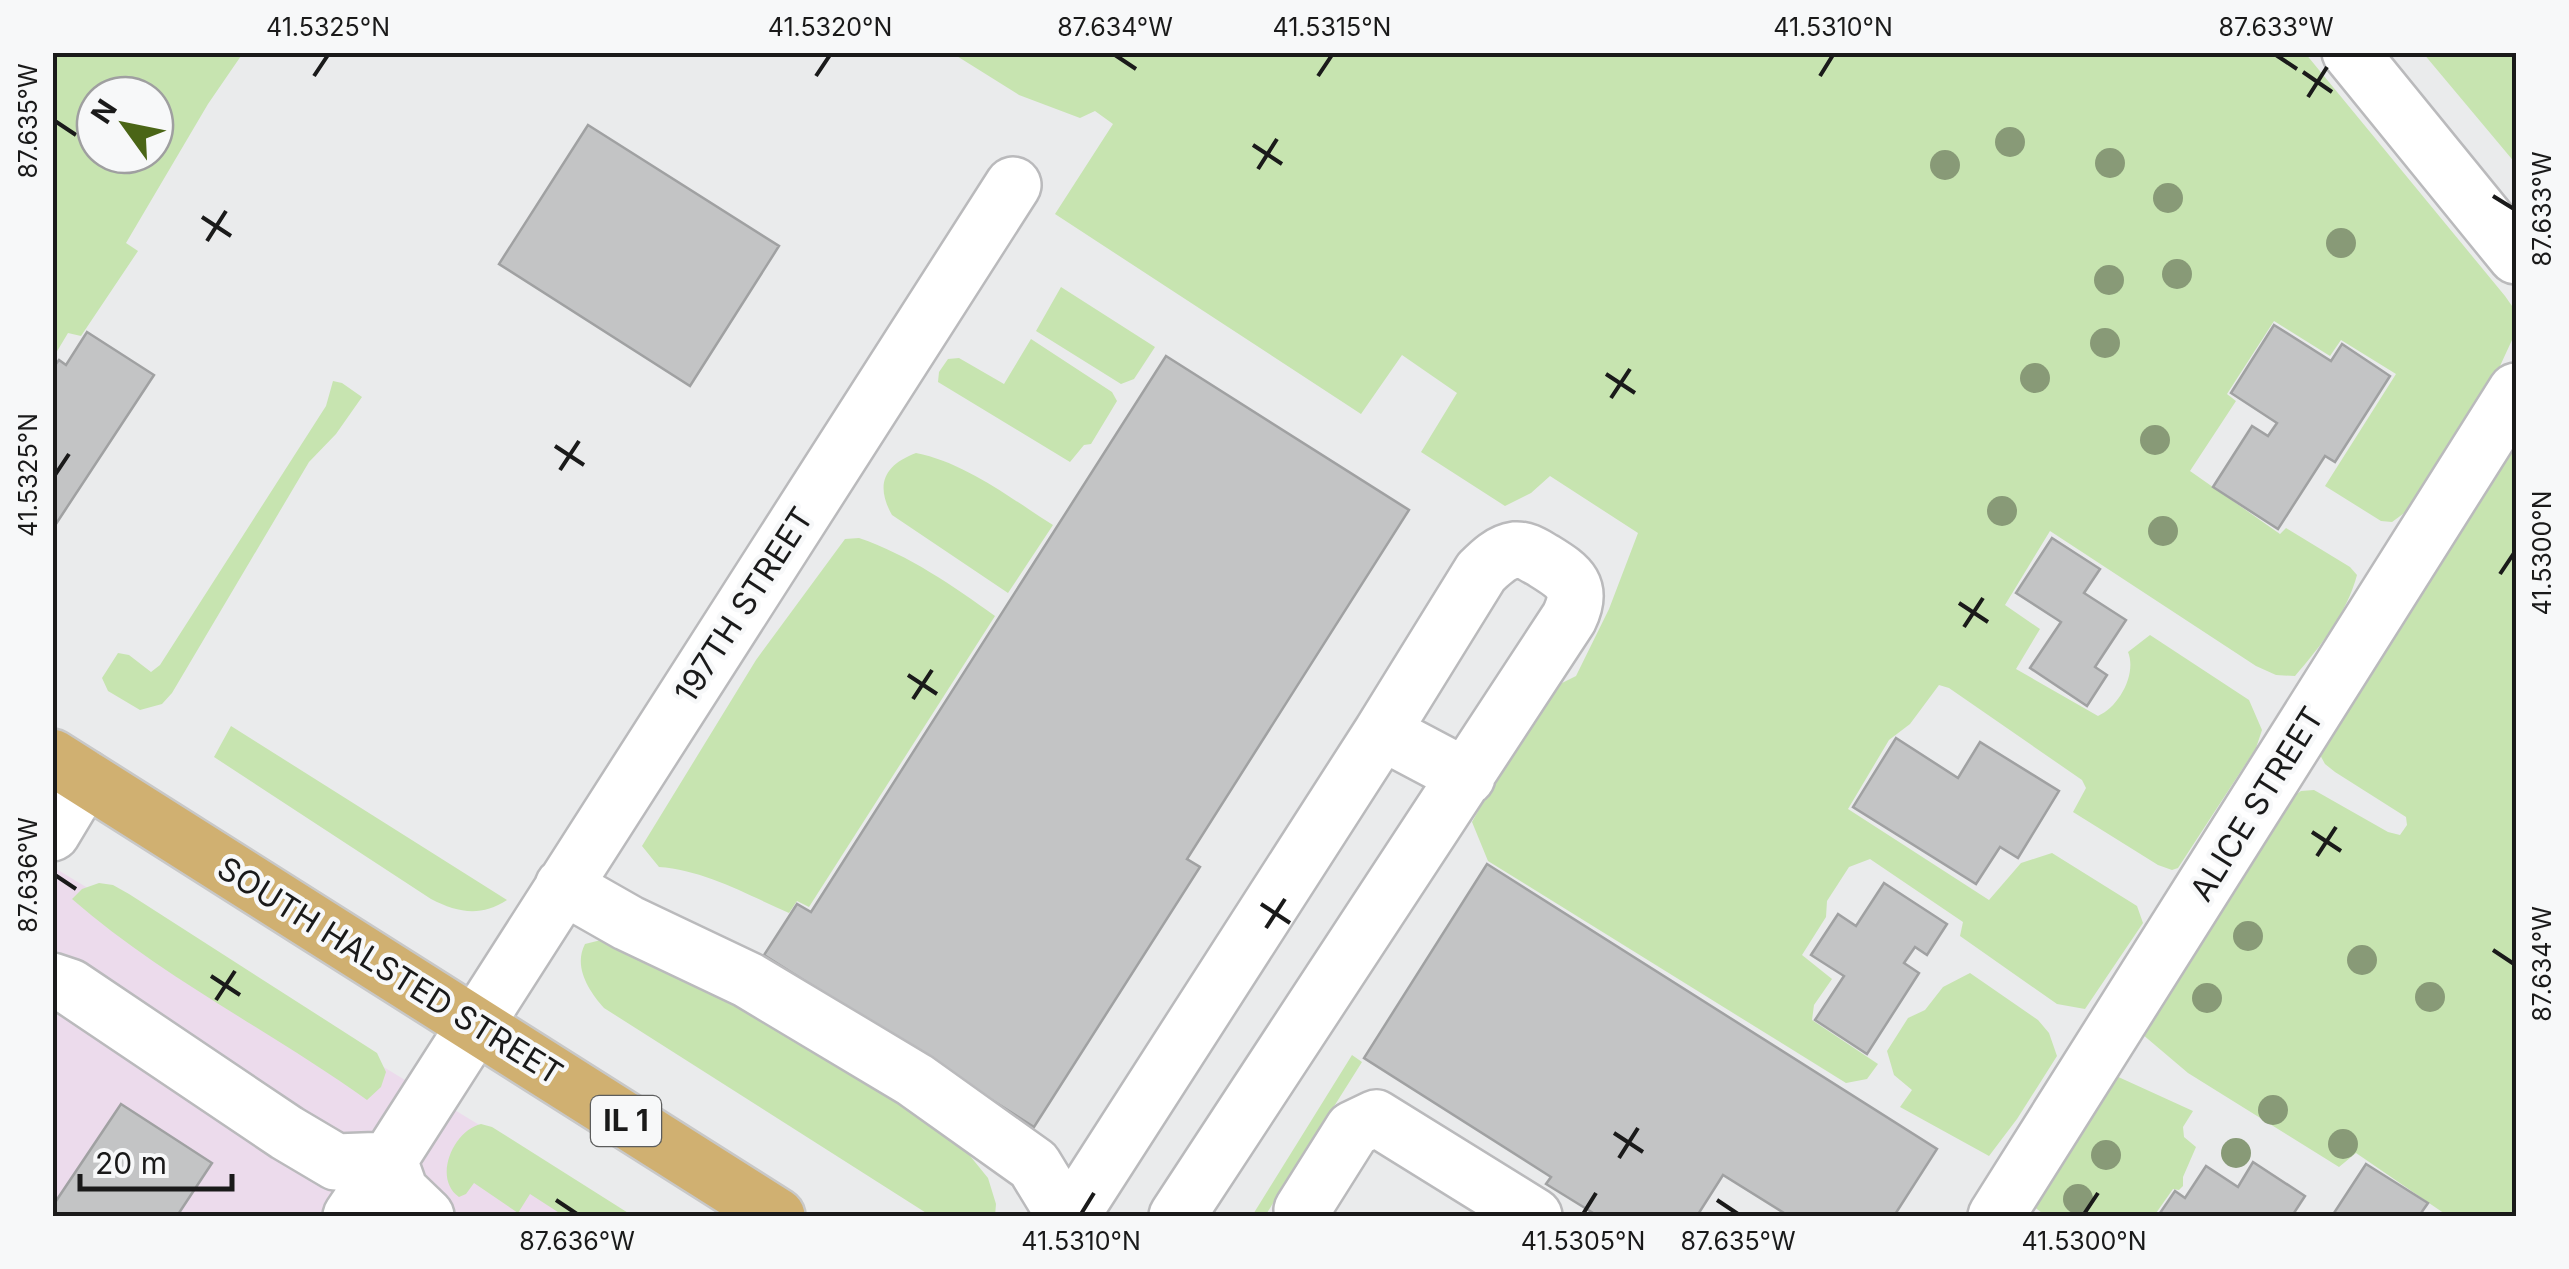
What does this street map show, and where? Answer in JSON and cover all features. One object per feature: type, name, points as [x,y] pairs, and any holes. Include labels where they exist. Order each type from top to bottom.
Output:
[{"type":"main road","name":"SOUTH HALSTED STREET","points":[[69,768],[765,1213]]},
{"type":"street","points":[[2350,52],[2516,256]]},
{"type":"street","name":"197TH STREET","points":[[350,1216],[390,1160],[1013,185]]},
{"type":"street","name":"ALICE STREET","points":[[1996,1216],[2516,391]]},
{"type":"street","points":[[564,886],[628,923],[748,980],[914,1080],[1034,1166],[1059,1206],[1076,1214],[1482,572],[1494,559],[1512,550],[1526,551],[1571,580],[1576,605],[1177,1216]]},
{"type":"street","points":[[1382,732],[1466,778]]},
{"type":"street","points":[[52,832],[69,768]]},
{"type":"street","points":[[52,980],[70,987],[336,1162],[390,1160],[400,1191],[426,1216]]},
{"type":"street","points":[[1304,1214],[1353,1129],[1376,1118],[1534,1216]]},
{"type":"shaded area","points":[[53,867],[630,1216],[53,1216]]},
{"type":"green space","points":[[53,52],[243,53],[175,160],[175,75],[75,75],[75,175],[166,175],[126,243],[138,251],[81,336],[68,333],[53,358]]},
{"type":"green space","points":[[952,53],[2305,53],[2505,296],[2512,306],[2512,340],[2500,366],[2407,511],[2392,522],[2381,521],[2325,486],[2396,374],[2341,340],[2330,356],[2274,321],[2227,394],[2236,401],[2190,471],[2280,534],[2286,528],[2357,575],[2340,616],[2295,676],[2276,675],[2256,666],[2050,531],[2005,605],[2040,629],[2016,669],[2098,716],[2113,705],[2124,689],[2130,670],[2128,652],[2150,635],[2249,700],[2262,730],[2256,748],[2178,868],[2172,870],[2073,812],[2086,788],[2082,780],[1949,688],[1939,685],[1910,724],[1889,740],[1848,809],[1989,900],[2021,863],[2052,853],[2137,906],[2143,923],[2085,1009],[2057,1004],[1960,936],[1963,922],[1870,859],[1849,867],[1827,901],[1826,917],[1802,955],[1832,979],[1814,1005],[1812,1020],[1878,1064],[1867,1079],[1846,1083],[1488,861],[1472,822],[1544,692],[1576,676],[1609,609],[1638,533],[1550,476],[1531,493],[1505,506],[1421,452],[1457,393],[1402,355],[1361,414],[1055,214],[1113,124],[1095,111],[1080,118],[1019,95]]},
{"type":"green space","points":[[2423,53],[2516,53],[2516,164]]},
{"type":"green space","points":[[1061,287],[1155,347],[1134,379],[1121,384],[1036,331]]},
{"type":"green space","points":[[1031,339],[1112,392],[1117,401],[1091,444],[1084,445],[1070,462],[938,382],[939,372],[948,359],[959,358],[1004,384]]},
{"type":"green space","points":[[333,381],[362,397],[336,434],[309,462],[172,693],[162,704],[140,710],[108,691],[102,678],[118,653],[129,655],[151,672],[160,665],[326,406]]},
{"type":"green space","points":[[2516,428],[2516,1216],[2448,1216],[2356,1153],[2339,1167],[2188,1073],[2142,1034],[2286,801],[2301,791],[2314,790],[2388,832],[2400,835],[2407,825],[2406,817],[2335,772],[2319,753]]},
{"type":"green space","points":[[916,453],[970,473],[1053,525],[1008,593],[892,515],[884,494],[886,477],[896,464]]},
{"type":"green space","points":[[859,538],[913,562],[995,616],[809,907],[797,901],[789,913],[709,878],[659,867],[642,846],[756,660],[845,539]]},
{"type":"green space","points":[[231,726],[507,900],[488,909],[469,911],[431,899],[214,757]]},
{"type":"green space","points":[[99,883],[129,894],[377,1053],[386,1072],[381,1087],[367,1100],[142,954],[72,899],[82,889]]},
{"type":"green space","points":[[601,940],[679,968],[953,1135],[988,1178],[996,1204],[995,1216],[931,1216],[604,1008],[588,986],[581,961],[585,944]]},
{"type":"green space","points":[[1970,973],[2038,1020],[2049,1033],[2057,1056],[1989,1156],[1900,1107],[1912,1090],[1894,1075],[1887,1051],[1908,1018],[1925,1010],[1943,987]]},
{"type":"green space","points":[[1352,1055],[1362,1062],[1265,1216],[1252,1216]]},
{"type":"green space","points":[[2114,1075],[2193,1111],[2183,1127],[2184,1137],[2196,1147],[2183,1186],[2173,1189],[2154,1216],[2046,1216],[2024,1199]]},
{"type":"green space","points":[[481,1124],[492,1127],[633,1216],[564,1216],[530,1194],[518,1213],[474,1183],[459,1197],[447,1178],[450,1156],[462,1135]]},
{"type":"building","points":[[588,125],[779,246],[690,386],[499,264]]},
{"type":"building","points":[[2274,325],[2331,361],[2342,344],[2390,376],[2335,462],[2325,456],[2278,529],[2213,487],[2252,426],[2268,436],[2277,423],[2231,393]]},
{"type":"building","points":[[87,332],[154,375],[52,530],[52,369],[59,360],[66,365]]},
{"type":"building","points":[[1166,356],[1409,510],[1187,859],[1200,867],[1034,1127],[764,955],[797,904],[811,912]]},
{"type":"building","points":[[2052,538],[2100,569],[2084,593],[2126,620],[2095,667],[2107,675],[2087,706],[2030,668],[2061,622],[2016,593]]},
{"type":"building","points":[[1896,738],[1958,778],[1980,742],[2059,791],[2018,858],[2000,847],[1976,884],[1853,807]]},
{"type":"building","points":[[1487,864],[1937,1149],[1894,1216],[1789,1216],[1723,1175],[1697,1216],[1598,1216],[1546,1184],[1551,1177],[1364,1058]]},
{"type":"building","points":[[1884,883],[1947,924],[1927,955],[1915,947],[1904,963],[1919,973],[1867,1054],[1815,1020],[1844,976],[1811,955],[1838,914],[1856,926]]},
{"type":"building","points":[[121,1104],[212,1163],[177,1216],[52,1216],[52,1207]]},
{"type":"building","points":[[2253,1162],[2305,1196],[2292,1216],[2158,1216],[2175,1191],[2185,1198],[2206,1166],[2238,1187]]},
{"type":"building","points":[[2366,1164],[2428,1203],[2419,1216],[2332,1216]]}]
